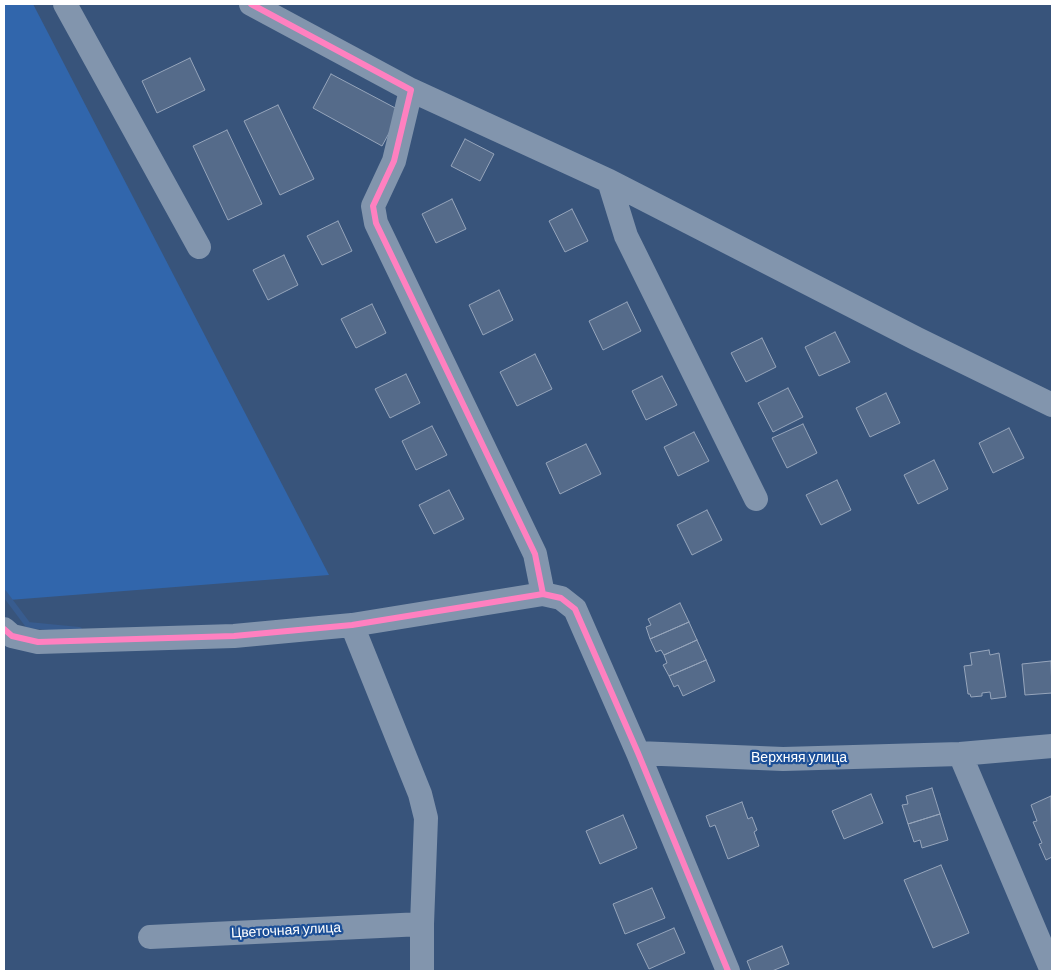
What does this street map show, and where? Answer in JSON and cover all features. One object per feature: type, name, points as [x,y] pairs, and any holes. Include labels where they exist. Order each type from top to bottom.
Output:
[{"type":"street","points":[[65,4],[199,247]]},
{"type":"street","points":[[251,4],[411,90],[609,181],[917,339],[1052,405]]},
{"type":"street","points":[[411,90],[394,161],[373,206],[376,222],[535,554],[543,594]]},
{"type":"street","points":[[609,181],[626,236],[756,498]]},
{"type":"street","points":[[4,629],[12,636],[38,642],[234,636],[352,625],[543,594],[562,598],[575,609],[638,753],[728,971]]},
{"type":"street","points":[[352,625],[420,794],[426,818],[422,971]]},
{"type":"street","name":"Верхняя улица","points":[[638,753],[782,759],[960,754],[1052,746]]},
{"type":"street","points":[[960,754],[1052,971]]},
{"type":"street","name":"Цветочная улица","points":[[150,937],[422,924]]},
{"type":"shaded area","points":[[4,4],[33,4],[329,575],[9,600],[4,591]]},
{"type":"building","points":[[190,58],[205,90],[157,113],[142,81]]},
{"type":"building","points":[[331,74],[401,111],[382,146],[313,108]]},
{"type":"building","points":[[278,105],[314,179],[280,195],[244,121]]},
{"type":"building","points":[[227,130],[262,204],[228,220],[193,146]]},
{"type":"building","points":[[465,139],[494,154],[480,181],[451,166]]},
{"type":"building","points":[[452,199],[466,229],[436,243],[422,214]]},
{"type":"building","points":[[572,209],[588,241],[565,252],[549,221]]},
{"type":"building","points":[[338,221],[352,251],[322,265],[307,236]]},
{"type":"building","points":[[284,255],[298,285],[268,300],[253,270]]},
{"type":"building","points":[[499,290],[513,320],[483,335],[469,305]]},
{"type":"building","points":[[627,302],[641,331],[603,350],[589,321]]},
{"type":"building","points":[[372,304],[386,333],[356,348],[341,319]]},
{"type":"building","points":[[835,332],[850,362],[819,376],[805,347]]},
{"type":"building","points":[[762,338],[776,367],[746,382],[731,353]]},
{"type":"building","points":[[535,354],[552,389],[517,406],[500,372]]},
{"type":"building","points":[[406,374],[420,403],[390,418],[375,389]]},
{"type":"building","points":[[662,376],[677,405],[646,420],[632,391]]},
{"type":"building","points":[[788,388],[803,417],[773,432],[758,403]]},
{"type":"building","points":[[886,393],[900,423],[870,437],[856,408]]},
{"type":"building","points":[[803,424],[817,453],[787,468],[772,438]]},
{"type":"building","points":[[432,426],[447,455],[416,470],[402,441]]},
{"type":"building","points":[[1009,428],[1024,458],[993,473],[979,443]]},
{"type":"building","points":[[694,432],[709,461],[678,476],[664,447]]},
{"type":"building","points":[[586,444],[601,474],[560,494],[546,463]]},
{"type":"building","points":[[934,460],[948,489],[918,504],[904,475]]},
{"type":"building","points":[[837,480],[851,510],[821,525],[806,495]]},
{"type":"building","points":[[449,490],[464,519],[434,534],[419,505]]},
{"type":"building","points":[[707,510],[722,540],[692,555],[677,525]]},
{"type":"building","points":[[680,603],[689,622],[650,639],[646,627],[651,625],[648,619]]},
{"type":"building","points":[[689,622],[697,640],[664,655],[661,650],[656,652],[650,639]]},
{"type":"building","points":[[697,640],[706,660],[669,676],[663,665],[667,663],[664,655]]},
{"type":"building","points":[[989,650],[990,655],[999,653],[1006,697],[991,699],[990,692],[982,693],[982,696],[971,697],[968,694],[964,666],[972,665],[970,653]]},
{"type":"building","points":[[706,660],[715,681],[683,696],[678,685],[674,687],[669,676]]},
{"type":"building","points":[[1051,661],[1052,693],[1025,695],[1022,664]]},
{"type":"building","points":[[932,788],[940,814],[908,824],[902,805],[908,804],[906,796]]},
{"type":"building","points":[[871,794],[883,823],[844,839],[832,811]]},
{"type":"building","points":[[1051,796],[1052,857],[1046,860],[1039,844],[1042,843],[1033,822],[1037,821],[1031,805]]},
{"type":"building","points":[[742,802],[748,819],[752,817],[757,830],[754,832],[759,846],[728,859],[715,825],[710,827],[706,816]]},
{"type":"building","points":[[940,814],[948,840],[922,848],[920,840],[914,842],[908,824]]},
{"type":"building","points":[[623,815],[637,848],[600,864],[586,831]]},
{"type":"building","points":[[941,865],[969,933],[933,948],[904,880]]},
{"type":"building","points":[[652,888],[665,918],[625,934],[613,904]]},
{"type":"building","points":[[674,928],[685,953],[649,969],[637,944]]},
{"type":"building","points":[[782,946],[789,964],[772,971],[751,971],[747,961]]},
{"type":"waterway","points":[[4,593],[28,625],[79,630]]},
{"type":"cycle path","points":[[251,4],[411,90],[394,161],[373,206],[376,223],[535,554],[543,594]]},
{"type":"cycle path","points":[[4,629],[12,636],[38,642],[234,636],[352,625],[543,594],[561,598],[575,609],[638,753],[728,971]]}]
